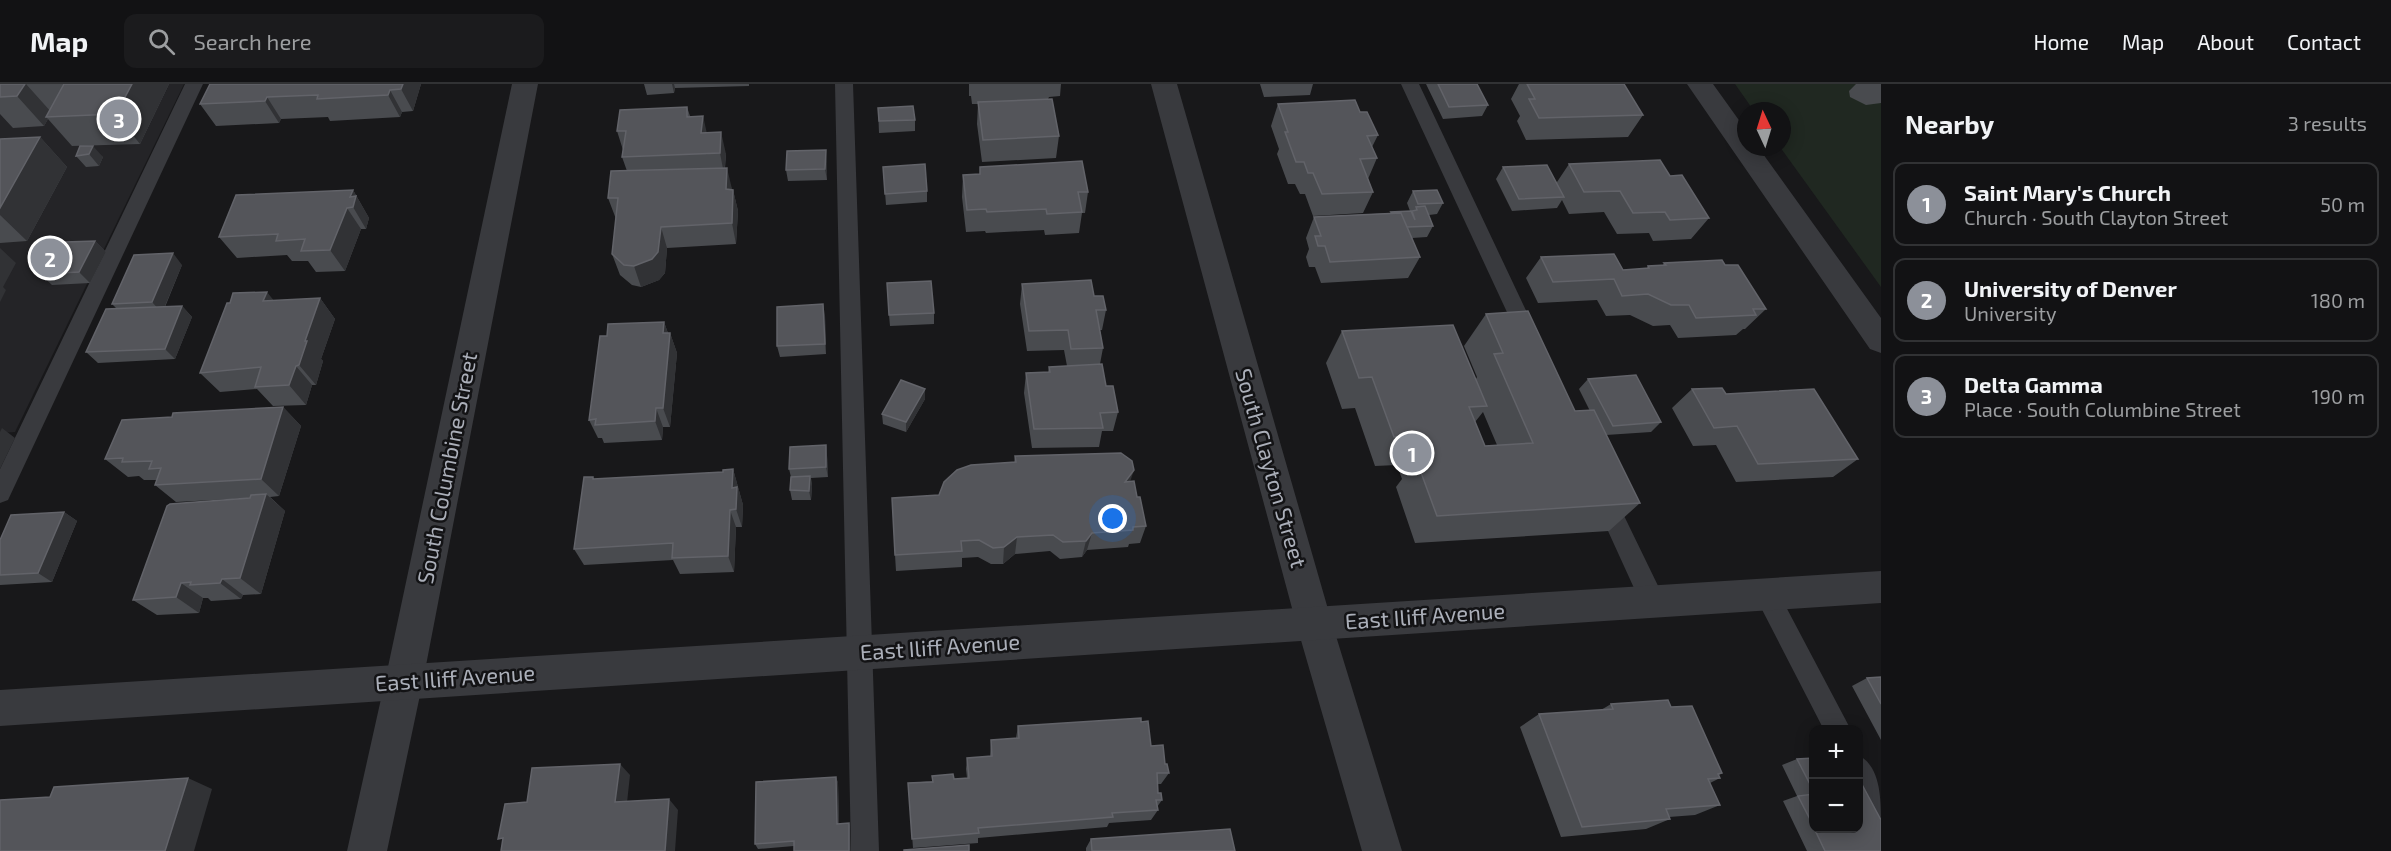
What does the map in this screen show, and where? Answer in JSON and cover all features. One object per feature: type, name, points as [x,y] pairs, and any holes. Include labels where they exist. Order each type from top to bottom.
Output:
[{"type":"street","name":"South Columbine Street","points":[[367,851],[404,681],[525,84]]},
{"type":"street","name":"South Clayton Street","points":[[1164,84],[1314,623],[1382,851]]},
{"type":"street","points":[[1700,84],[1881,341]]},
{"type":"street","name":"East Iliff Avenue","points":[[0,708],[1881,587]]},
{"type":"lane","points":[[0,493],[194,84]]},
{"type":"lane","points":[[844,84],[865,851]]},
{"type":"lane","points":[[1410,84],[1540,360]]},
{"type":"lane","points":[[1595,477],[1653,602]]},
{"type":"lane","points":[[1766,594],[1836,725]]},
{"type":"lane","points":[[1863,777],[1881,810]]},
{"type":"shaded area","points":[[0,84],[184,84],[15,432],[0,433]]},
{"type":"shaded area","points":[[1735,84],[1881,84],[1881,287],[1786,156],[1791,156],[1791,102],[1748,102]]},
{"type":"building","points":[[0,84],[25,84],[17,96],[0,97]]},
{"type":"building","points":[[64,84],[132,84],[116,114],[46,117]]},
{"type":"building","points":[[210,84],[403,84],[401,89],[390,90],[388,95],[317,99],[318,95],[267,97],[265,101],[200,104]]},
{"type":"building","points":[[1438,84],[1477,84],[1488,105],[1449,107]]},
{"type":"building","points":[[1527,84],[1624,84],[1643,115],[1539,118],[1529,99],[1535,99]]},
{"type":"building","points":[[1052,99],[1059,136],[983,140],[978,102]]},
{"type":"building","points":[[1355,100],[1360,112],[1367,112],[1378,135],[1367,136],[1377,158],[1360,159],[1373,192],[1322,194],[1313,173],[1308,173],[1304,162],[1296,162],[1278,104]]},
{"type":"building","points":[[913,106],[915,120],[879,121],[878,108]]},
{"type":"building","points":[[687,107],[687,117],[703,116],[701,133],[721,132],[720,153],[622,157],[626,131],[617,131],[620,110]]},
{"type":"building","points":[[40,137],[0,208],[0,139]]},
{"type":"building","points":[[80,146],[93,146],[89,154],[76,156]]},
{"type":"building","points":[[826,150],[825,169],[786,170],[787,151]]},
{"type":"building","points":[[1660,160],[1670,176],[1682,175],[1709,218],[1670,220],[1665,212],[1633,213],[1620,191],[1584,192],[1569,164]]},
{"type":"building","points":[[1082,161],[1088,192],[1078,192],[1082,212],[1047,214],[1046,209],[987,212],[986,209],[967,210],[963,175],[980,174],[980,167]]},
{"type":"building","points":[[925,164],[927,191],[885,194],[883,167]]},
{"type":"building","points":[[1547,165],[1564,197],[1519,199],[1503,167]]},
{"type":"building","points":[[727,168],[726,189],[733,190],[732,223],[661,227],[658,252],[652,259],[634,266],[624,265],[612,254],[618,198],[608,198],[611,171]]},
{"type":"building","points":[[353,190],[350,197],[356,196],[353,207],[347,208],[330,250],[301,251],[305,239],[276,241],[278,234],[219,237],[236,195]]},
{"type":"building","points":[[1437,190],[1443,203],[1418,204],[1413,191]]},
{"type":"building","points":[[1425,206],[1433,226],[1407,227],[1401,213],[1391,212],[1411,211],[1415,220],[1412,211],[1417,210],[1416,207]]},
{"type":"building","points":[[1401,213],[1420,257],[1330,262],[1325,246],[1318,246],[1315,236],[1321,236],[1314,217]]},
{"type":"building","points":[[95,241],[79,272],[40,274],[50,257],[57,257],[65,242]]},
{"type":"building","points":[[173,253],[152,302],[112,304],[134,255]]},
{"type":"building","points":[[1614,254],[1623,270],[1666,265],[1664,263],[1722,260],[1725,265],[1738,265],[1766,309],[1753,309],[1756,315],[1696,318],[1689,305],[1671,305],[1648,294],[1622,296],[1614,279],[1553,282],[1541,257]]},
{"type":"building","points":[[1091,280],[1094,296],[1103,296],[1106,310],[1096,310],[1103,348],[1071,349],[1068,330],[1029,331],[1022,284]]},
{"type":"building","points":[[931,281],[934,313],[889,315],[887,283]]},
{"type":"building","points":[[267,292],[263,301],[320,298],[299,365],[296,366],[289,385],[255,387],[261,367],[200,373],[233,293]]},
{"type":"building","points":[[823,304],[825,344],[777,346],[777,307]]},
{"type":"building","points":[[182,306],[165,349],[86,352],[106,309]]},
{"type":"building","points":[[1528,311],[1575,411],[1594,410],[1640,503],[1437,516],[1416,459],[1425,458],[1417,435],[1394,437],[1372,377],[1359,378],[1342,331],[1453,325],[1487,406],[1469,407],[1485,446],[1533,443],[1494,354],[1503,353],[1486,314]]},
{"type":"building","points":[[664,322],[663,333],[670,333],[663,408],[656,408],[655,421],[595,425],[596,419],[589,420],[600,336],[607,336],[608,324]]},
{"type":"building","points":[[1102,364],[1106,386],[1113,386],[1118,412],[1100,413],[1103,428],[1034,429],[1026,373],[1050,372],[1049,367]]},
{"type":"building","points":[[1636,375],[1661,422],[1613,426],[1588,379]]},
{"type":"building","points":[[901,380],[925,389],[906,422],[882,414]]},
{"type":"building","points":[[1722,388],[1726,394],[1814,389],[1858,459],[1758,464],[1737,426],[1714,428],[1692,389]]},
{"type":"building","points":[[283,407],[261,479],[155,485],[161,468],[149,469],[152,461],[122,462],[123,458],[105,459],[122,420],[172,417],[173,413]]},
{"type":"building","points":[[826,445],[826,467],[789,469],[790,447]]},
{"type":"building","points":[[1121,453],[1132,461],[1134,470],[1125,482],[1134,481],[1146,526],[1133,527],[1133,530],[1092,533],[1086,541],[1063,542],[1053,535],[1017,537],[1004,547],[993,548],[979,540],[961,541],[962,551],[895,555],[892,498],[939,495],[944,482],[957,470],[971,465],[1016,462],[1015,456]]},
{"type":"building","points":[[733,469],[732,488],[737,487],[736,509],[730,510],[728,556],[672,558],[673,543],[574,549],[584,477],[593,477],[593,479],[723,472],[723,470]]},
{"type":"building","points":[[810,476],[809,491],[790,490],[791,477]]},
{"type":"building","points":[[266,494],[240,578],[222,579],[220,583],[190,585],[191,582],[181,583],[176,597],[133,600],[167,506],[250,498],[251,495]]},
{"type":"building","points":[[64,512],[38,573],[0,575],[0,540],[11,515]]},
{"type":"building","points":[[1881,677],[1881,704],[1867,678]]},
{"type":"building","points":[[1668,700],[1671,707],[1692,706],[1722,773],[1718,774],[1720,778],[1708,779],[1720,805],[1666,809],[1670,819],[1582,827],[1539,714],[1613,709],[1611,704]]},
{"type":"building","points":[[1141,718],[1141,722],[1148,721],[1151,746],[1163,745],[1165,764],[1167,764],[1169,773],[1157,773],[1158,793],[1161,793],[1162,800],[1156,800],[1158,810],[1112,813],[1113,817],[978,828],[979,833],[912,839],[908,783],[933,782],[932,776],[953,774],[954,779],[969,778],[967,758],[992,756],[991,740],[1019,738],[1018,726]]},
{"type":"building","points":[[1809,758],[1809,782],[1797,759]]},
{"type":"building","points":[[620,764],[615,802],[669,799],[665,851],[501,851],[503,838],[498,839],[505,804],[527,802],[532,768]]},
{"type":"building","points":[[836,777],[837,824],[849,823],[849,851],[794,851],[794,841],[755,844],[756,782]]},
{"type":"building","points":[[188,778],[165,851],[0,851],[0,800],[50,797],[54,787]]},
{"type":"building","points":[[1863,786],[1881,820],[1881,851],[1825,851],[1816,833],[1863,833]]},
{"type":"building","points":[[1809,795],[1809,817],[1798,796]]},
{"type":"building","points":[[1230,829],[1235,851],[1092,851],[1091,839]]},
{"type":"building","points":[[969,845],[969,851],[904,851],[904,850]]},
{"type":"place","name":"Delta Gamma","points":[[119,119]]},
{"type":"place","name":"University of Denver","points":[[50,258]]},
{"type":"place","name":"Saint Mary's Church","points":[[1412,453]]}]
